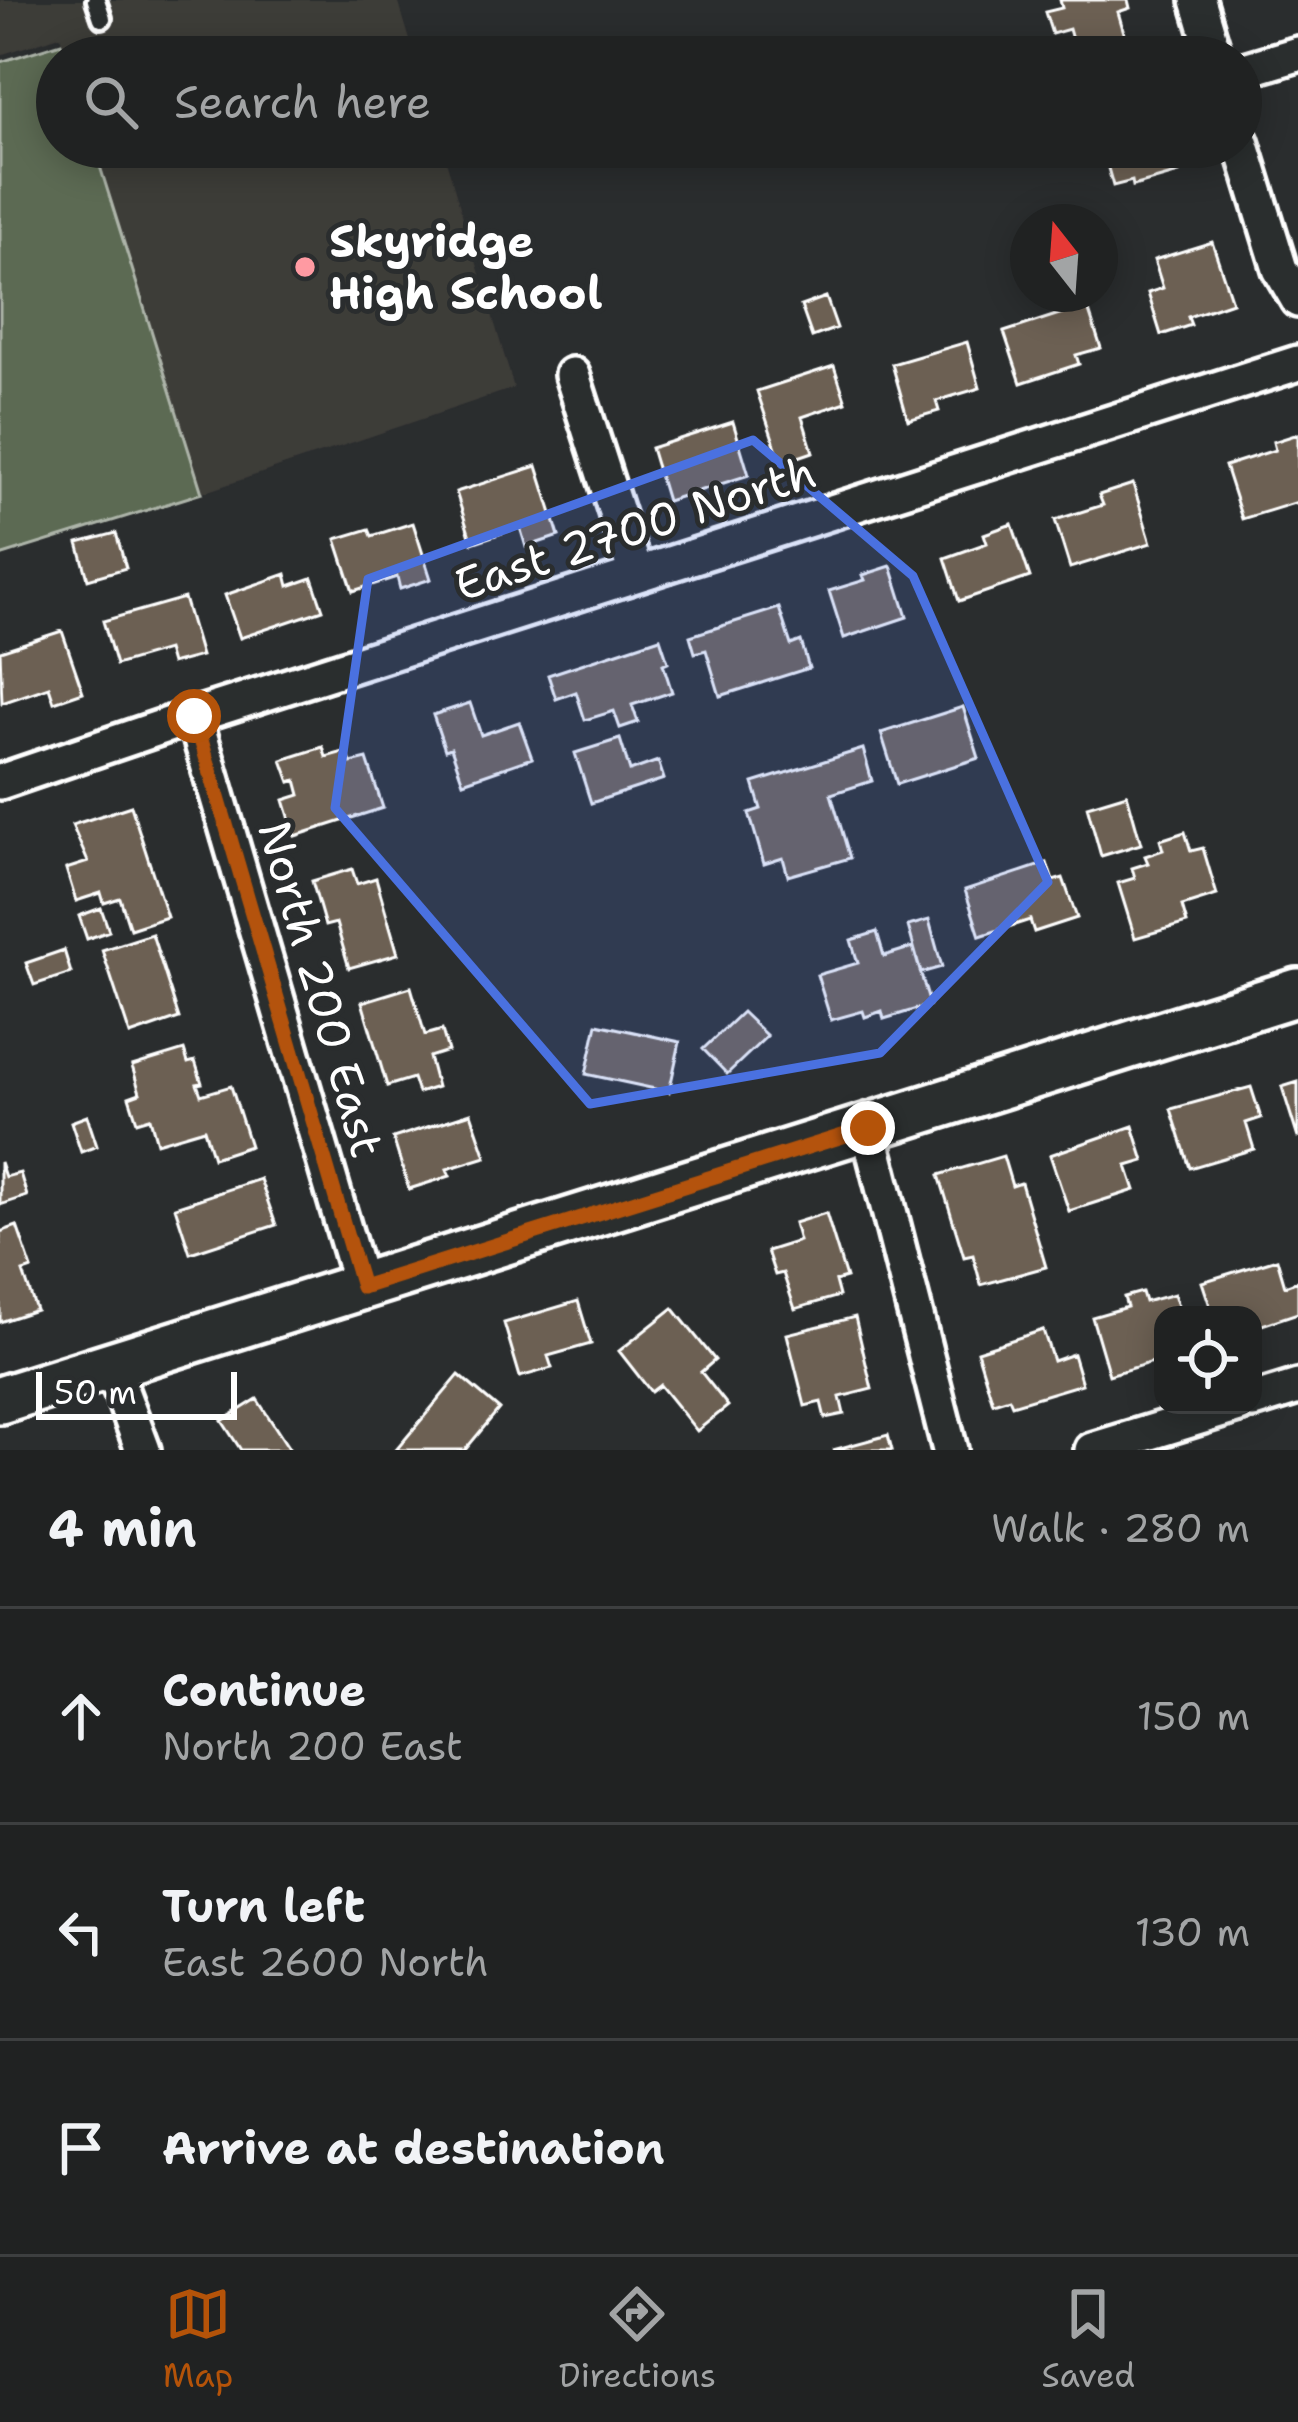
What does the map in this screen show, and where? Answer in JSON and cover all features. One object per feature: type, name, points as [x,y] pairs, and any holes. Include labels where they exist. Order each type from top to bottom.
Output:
[{"type":"street","points":[[1198,0],[1209,36]]},
{"type":"street","points":[[1262,65],[1298,54]]},
{"type":"street","points":[[1249,168],[1280,269],[1298,300]]},
{"type":"street","name":"East 2700 North","points":[[0,782],[1298,364]]},
{"type":"street","points":[[572,375],[636,574]]},
{"type":"street","name":"North 200 East","points":[[194,716],[362,1287]]},
{"type":"street","points":[[0,1400],[1298,992]]},
{"type":"street","points":[[868,1128],[950,1450]]},
{"type":"street","points":[[111,1364],[143,1450]]},
{"type":"street","points":[[1262,1398],[1298,1387]]},
{"type":"street","points":[[1092,1450],[1210,1414]]},
{"type":"highlighted area","points":[[753,440],[913,576],[1048,882],[880,1053],[590,1104],[335,808],[368,579]]},
{"type":"shaded area","points":[[0,0],[398,0],[409,36],[36,36],[36,44],[0,55]]},
{"type":"shaded area","name":"Skyridge High School","points":[[101,168],[448,168],[514,388],[202,493]]},
{"type":"green space","points":[[36,51],[36,168],[101,168],[202,493],[0,556],[0,62]]},
{"type":"building","points":[[1060,0],[1128,0],[1130,8],[1118,12],[1125,36],[1071,36],[1069,29],[1052,34],[1045,12],[1062,8]]},
{"type":"building","points":[[1108,168],[1177,168],[1179,173],[1133,186],[1132,181],[1113,186]]},
{"type":"building","points":[[1212,242],[1232,302],[1188,317],[1191,325],[1161,335],[1148,293],[1163,288],[1154,260]]},
{"type":"building","points":[[826,297],[837,328],[812,337],[801,306]]},
{"type":"building","points":[[1065,312],[1089,312],[1101,348],[1076,355],[1079,364],[1021,383],[1004,332]]},
{"type":"building","points":[[967,342],[980,388],[936,401],[939,411],[908,420],[892,364]]},
{"type":"building","points":[[834,366],[846,402],[802,417],[813,452],[781,463],[757,391]]},
{"type":"building","points":[[733,422],[749,475],[667,501],[651,448]]},
{"type":"building","points":[[1298,434],[1298,502],[1242,519],[1225,466],[1275,450],[1273,442]]},
{"type":"building","points":[[537,466],[559,536],[526,547],[520,527],[472,543],[456,492]]},
{"type":"building","points":[[1133,484],[1151,543],[1070,568],[1055,520],[1103,505],[1099,495]]},
{"type":"building","points":[[413,523],[431,579],[400,589],[397,577],[353,591],[336,539],[369,529],[372,536]]},
{"type":"building","points":[[1012,524],[1030,577],[959,601],[945,558],[987,543],[984,534]]},
{"type":"building","points":[[116,533],[126,568],[88,579],[78,543]]},
{"type":"building","points":[[891,566],[907,617],[844,638],[829,591]]},
{"type":"building","points":[[286,574],[289,586],[312,578],[323,610],[240,638],[225,595]]},
{"type":"building","points":[[184,598],[201,656],[171,664],[167,650],[116,665],[103,621]]},
{"type":"building","points":[[779,608],[791,645],[801,641],[809,668],[720,696],[706,650],[695,653],[690,636]]},
{"type":"building","points":[[62,631],[83,692],[54,702],[49,687],[2,703],[0,651]]},
{"type":"building","points":[[660,638],[672,692],[632,705],[638,722],[620,728],[614,711],[585,720],[576,692],[556,699],[548,675]]},
{"type":"building","points":[[470,703],[481,735],[519,722],[532,758],[463,782],[433,715]]},
{"type":"building","points":[[963,707],[979,758],[897,784],[881,733]]},
{"type":"building","points":[[620,739],[630,771],[658,761],[664,779],[591,803],[575,753]]},
{"type":"building","points":[[323,747],[326,757],[347,751],[351,763],[367,759],[383,808],[295,836],[284,800],[300,795],[282,760]]},
{"type":"building","points":[[863,749],[872,781],[831,794],[850,858],[788,876],[783,858],[764,864],[749,813],[761,809],[753,783]]},
{"type":"building","points":[[1127,794],[1141,844],[1101,856],[1087,806]]},
{"type":"building","points":[[131,806],[167,917],[130,929],[120,898],[104,903],[101,893],[76,901],[66,869],[88,862],[72,825]]},
{"type":"building","points":[[1185,832],[1191,851],[1203,848],[1217,895],[1182,906],[1187,923],[1135,938],[1118,883],[1135,878],[1132,868],[1148,863],[1145,856],[1163,850],[1160,840]]},
{"type":"building","points":[[1047,863],[1053,881],[1063,878],[1077,918],[1034,932],[1030,920],[980,936],[965,890]]},
{"type":"building","points":[[352,869],[357,884],[376,878],[398,954],[349,968],[336,923],[325,926],[312,881]]},
{"type":"building","points":[[101,908],[109,931],[87,939],[79,916]]},
{"type":"building","points":[[929,920],[942,967],[921,973],[908,926]]},
{"type":"building","points":[[877,932],[884,956],[913,947],[930,1005],[884,1019],[882,1011],[865,1017],[863,1011],[831,1020],[817,975],[858,963],[851,940]]},
{"type":"building","points":[[152,934],[179,1018],[130,1035],[102,950]]},
{"type":"building","points":[[64,950],[71,973],[34,985],[26,963]]},
{"type":"building","points":[[411,987],[425,1035],[442,1030],[448,1051],[429,1057],[437,1087],[418,1093],[413,1078],[387,1086],[362,1002]]},
{"type":"building","points":[[742,1012],[767,1036],[727,1074],[703,1049]]},
{"type":"building","points":[[597,1024],[680,1042],[669,1092],[586,1074]]},
{"type":"building","points":[[184,1050],[188,1063],[195,1061],[201,1095],[231,1086],[250,1146],[213,1158],[204,1129],[157,1143],[150,1118],[137,1122],[129,1097],[140,1093],[132,1066]]},
{"type":"building","points":[[1298,1082],[1298,1138],[1282,1087]]},
{"type":"building","points":[[1251,1087],[1261,1118],[1246,1123],[1254,1149],[1190,1168],[1171,1109]]},
{"type":"building","points":[[471,1113],[486,1157],[447,1169],[450,1176],[409,1189],[393,1138]]},
{"type":"building","points":[[87,1116],[97,1146],[81,1152],[71,1122]]},
{"type":"building","points":[[1133,1126],[1144,1161],[1127,1166],[1135,1190],[1069,1211],[1050,1155]]},
{"type":"building","points":[[1003,1156],[1012,1186],[1021,1183],[1046,1267],[981,1285],[973,1255],[964,1257],[939,1175]]},
{"type":"building","points":[[0,1162],[5,1177],[20,1173],[27,1196],[0,1205]]},
{"type":"building","points":[[260,1179],[276,1225],[190,1253],[175,1207]]},
{"type":"building","points":[[826,1213],[846,1278],[835,1281],[839,1296],[795,1309],[783,1273],[775,1275],[767,1251],[799,1241],[794,1223]]},
{"type":"building","points":[[17,1226],[32,1269],[23,1272],[36,1310],[0,1322],[0,1232]]},
{"type":"building","points":[[1277,1259],[1285,1286],[1298,1281],[1298,1313],[1262,1325],[1262,1306],[1210,1306],[1202,1282]]},
{"type":"building","points":[[1142,1292],[1145,1302],[1174,1294],[1178,1306],[1154,1306],[1154,1362],[1109,1375],[1092,1317],[1127,1307],[1124,1297]]},
{"type":"building","points":[[578,1301],[591,1344],[548,1356],[552,1368],[520,1377],[504,1323]]},
{"type":"building","points":[[673,1308],[715,1360],[701,1372],[728,1406],[697,1431],[660,1385],[651,1392],[619,1351]]},
{"type":"building","points":[[855,1317],[872,1389],[840,1397],[844,1414],[825,1418],[821,1402],[805,1406],[787,1334]]},
{"type":"building","points":[[1043,1330],[1053,1361],[1073,1354],[1082,1384],[1012,1405],[1009,1398],[993,1403],[977,1351]]},
{"type":"building","points":[[459,1375],[499,1409],[465,1450],[396,1450]]},
{"type":"building","points":[[257,1399],[290,1450],[241,1450],[222,1421]]},
{"type":"building","points":[[888,1435],[892,1450],[833,1450]]},
{"type":"place","name":"Skyridge High School","points":[[305,267]]},
{"type":"route","points":[[194,716],[362,1287],[868,1128]]}]
